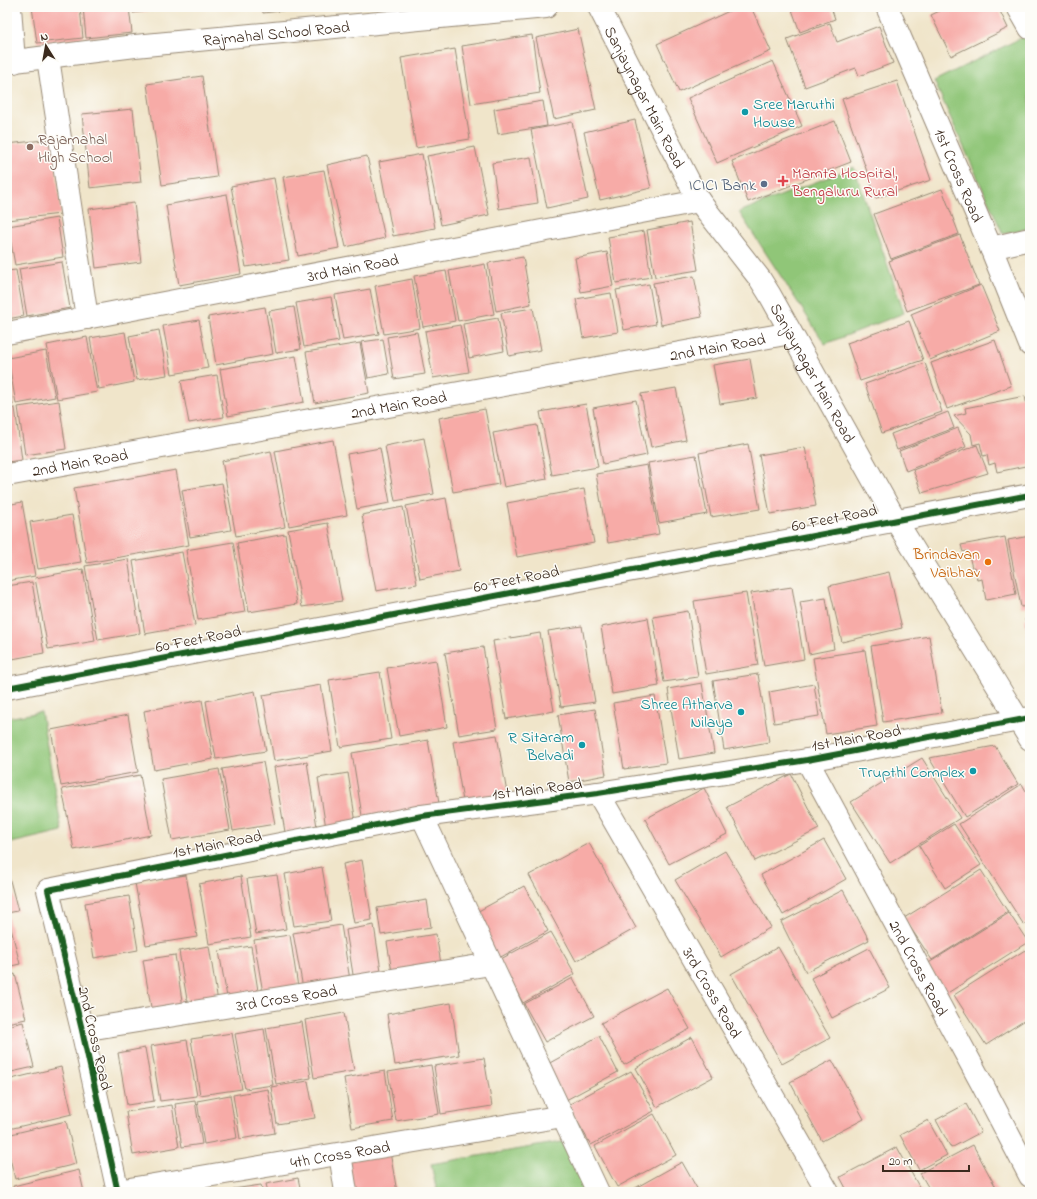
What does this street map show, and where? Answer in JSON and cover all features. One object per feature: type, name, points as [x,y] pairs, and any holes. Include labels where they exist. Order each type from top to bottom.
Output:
[{"type":"street","points":[[10,7],[10,62]]},
{"type":"street","name":"Rajmahal School Road","points":[[10,62],[135,46],[546,7]]},
{"type":"street","name":"Sanjaynagar Main Road","points":[[599,7],[699,201],[760,279],[895,519],[1024,719],[1030,739]]},
{"type":"street","name":"1st Cross Road","points":[[887,7],[991,248],[1030,345]]},
{"type":"street","points":[[1018,7],[1030,28]]},
{"type":"street","points":[[48,58],[87,318]]},
{"type":"street","name":"3rd Main Road","points":[[7,333],[699,201]]},
{"type":"street","points":[[991,248],[1030,239]]},
{"type":"street","name":"2nd Main Road","points":[[7,475],[791,333]]},
{"type":"street","name":"60 Feet Road","points":[[7,688],[895,519],[1030,495]]},
{"type":"street","name":"1st Main Road","points":[[48,890],[422,816],[598,793],[807,760],[1024,719]]},
{"type":"street","name":"2nd Cross Road","points":[[807,760],[978,1075],[1030,1176]]},
{"type":"street","name":"3rd Cross Road","points":[[598,793],[828,1192]]},
{"type":"street","points":[[422,816],[598,1192]]},
{"type":"street","name":"2nd Cross Road","points":[[48,890],[82,1030],[118,1192]]},
{"type":"street","name":"3rd Cross Road","points":[[82,1030],[491,964]]},
{"type":"street","name":"4th Cross Road","points":[[118,1192],[563,1116]]},
{"type":"street","points":[[340,1154],[346,1192]]},
{"type":"green space","points":[[1027,35],[1030,40],[1030,228],[1003,234],[934,81]]},
{"type":"green space","points":[[854,167],[904,313],[825,344],[739,212]]},
{"type":"green space","points":[[41,712],[62,831],[7,844],[7,718]]},
{"type":"green space","points":[[567,1141],[588,1192],[437,1192],[431,1164]]},
{"type":"building","points":[[32,7],[80,7],[83,38],[37,43]]},
{"type":"building","points":[[83,7],[129,7],[132,33],[86,38]]},
{"type":"building","points":[[132,7],[171,7],[171,8],[133,13]]},
{"type":"building","points":[[262,7],[306,7],[306,8],[263,13]]},
{"type":"building","points":[[738,7],[751,7],[771,51],[679,92],[657,44]]},
{"type":"building","points":[[791,7],[831,7],[835,19],[800,32]]},
{"type":"building","points":[[948,7],[998,7],[1008,28],[951,56],[931,15]]},
{"type":"building","points":[[830,23],[837,42],[879,26],[893,63],[859,76],[856,68],[805,87],[787,39]]},
{"type":"building","points":[[578,29],[596,110],[554,119],[536,38]]},
{"type":"building","points":[[532,35],[540,93],[471,104],[462,46]]},
{"type":"building","points":[[455,49],[470,139],[416,148],[401,58]]},
{"type":"building","name":"Sree Maruthi House","points":[[773,61],[802,126],[717,163],[688,98]]},
{"type":"building","points":[[202,76],[217,177],[162,185],[147,84]]},
{"type":"building","points":[[897,81],[931,180],[876,198],[842,99]]},
{"type":"building","points":[[543,101],[547,126],[498,134],[494,109]]},
{"type":"building","points":[[133,109],[141,182],[90,188],[82,114]]},
{"type":"building","points":[[635,120],[651,188],[600,200],[584,132]]},
{"type":"building","points":[[835,121],[851,162],[748,202],[732,161]]},
{"type":"building","points":[[572,122],[588,199],[547,208],[531,130]]},
{"type":"building","points":[[53,139],[61,214],[7,220],[7,144]]},
{"type":"building","points":[[475,147],[489,215],[441,225],[427,156]]},
{"type":"building","points":[[422,154],[435,228],[393,236],[379,162]]},
{"type":"building","points":[[367,156],[385,238],[346,247],[327,165]]},
{"type":"building","points":[[531,157],[538,203],[499,209],[492,163]]},
{"type":"building","points":[[324,170],[339,248],[298,256],[283,177]]},
{"type":"building","points":[[274,178],[289,260],[246,267],[231,186]]},
{"type":"building","points":[[942,189],[959,234],[891,259],[874,214]]},
{"type":"building","points":[[227,194],[241,274],[179,285],[166,205]]},
{"type":"building","points":[[134,203],[141,262],[96,268],[89,209]]},
{"type":"building","points":[[57,218],[63,257],[15,265],[8,226]]},
{"type":"building","points":[[690,222],[698,270],[655,277],[647,230]]},
{"type":"building","points":[[644,231],[651,277],[616,283],[608,237]]},
{"type":"building","points":[[960,235],[979,285],[907,311],[889,261]]},
{"type":"building","points":[[607,252],[613,286],[581,292],[575,258]]},
{"type":"building","points":[[523,257],[531,304],[496,311],[488,263]]},
{"type":"building","points":[[62,262],[70,308],[27,316],[19,269]]},
{"type":"building","points":[[485,264],[494,314],[458,321],[449,271]]},
{"type":"building","points":[[16,270],[24,316],[7,319],[7,271]]},
{"type":"building","points":[[446,271],[455,321],[423,327],[414,276]]},
{"type":"building","points":[[694,276],[702,317],[661,325],[653,283]]},
{"type":"building","points":[[412,279],[420,328],[384,334],[375,286]]},
{"type":"building","points":[[649,284],[656,324],[624,330],[616,290]]},
{"type":"building","points":[[981,285],[1000,331],[930,360],[911,314]]},
{"type":"building","points":[[370,289],[379,334],[343,340],[335,295]]},
{"type":"building","points":[[611,293],[618,332],[583,338],[576,299]]},
{"type":"building","points":[[331,297],[339,341],[304,347],[296,303]]},
{"type":"building","points":[[265,307],[273,354],[216,365],[208,317]]},
{"type":"building","points":[[294,307],[301,349],[276,353],[269,311]]},
{"type":"building","points":[[533,308],[541,350],[509,356],[501,313]]},
{"type":"building","points":[[498,318],[504,351],[469,358],[463,324]]},
{"type":"building","points":[[199,320],[208,368],[172,374],[163,326]]},
{"type":"building","points":[[909,321],[923,360],[860,381],[847,343]]},
{"type":"building","points":[[460,325],[469,372],[433,378],[425,331]]},
{"type":"building","points":[[159,330],[167,375],[137,380],[129,336]]},
{"type":"building","points":[[125,332],[134,382],[99,389],[90,338]]},
{"type":"building","points":[[417,332],[425,374],[394,379],[387,337]]},
{"type":"building","points":[[87,337],[97,392],[57,399],[47,345]]},
{"type":"building","points":[[383,339],[389,374],[368,378],[361,342]]},
{"type":"building","points":[[995,340],[1011,386],[947,409],[931,363]]},
{"type":"building","points":[[360,343],[369,393],[315,403],[306,352]]},
{"type":"building","points":[[46,351],[55,397],[16,404],[8,358]]},
{"type":"building","points":[[296,356],[304,402],[228,416],[220,369]]},
{"type":"building","points":[[750,359],[757,398],[720,404],[713,365]]},
{"type":"building","points":[[925,363],[942,412],[882,433],[865,384]]},
{"type":"building","points":[[217,375],[224,417],[189,423],[181,381]]},
{"type":"building","points":[[7,376],[13,405],[7,406]]},
{"type":"building","points":[[676,388],[686,440],[651,447],[641,394]]},
{"type":"building","points":[[1025,396],[1030,422],[1030,465],[997,472],[995,463],[989,465],[987,455],[983,456],[980,443],[973,445],[971,434],[954,416],[966,413],[965,408]]},
{"type":"building","points":[[636,400],[647,455],[603,464],[593,408]]},
{"type":"building","points":[[59,401],[66,449],[25,455],[18,407]]},
{"type":"building","points":[[586,404],[598,467],[552,475],[540,412]]},
{"type":"building","points":[[15,408],[22,460],[7,462],[7,409]]},
{"type":"building","points":[[485,409],[499,484],[453,492],[439,418]]},
{"type":"building","points":[[948,412],[954,428],[897,450],[891,434]]},
{"type":"building","points":[[537,425],[547,479],[504,487],[493,433]]},
{"type":"building","points":[[958,428],[966,447],[906,471],[899,451]]},
{"type":"building","points":[[424,438],[434,494],[395,501],[385,446]]},
{"type":"building","points":[[333,440],[347,515],[289,526],[275,451]]},
{"type":"building","points":[[748,444],[760,509],[711,517],[699,453]]},
{"type":"building","points":[[977,445],[988,473],[922,493],[913,470]]},
{"type":"building","points":[[805,447],[816,506],[770,514],[759,455]]},
{"type":"building","points":[[380,448],[390,503],[357,509],[347,454]]},
{"type":"building","points":[[271,451],[285,527],[236,536],[222,461]]},
{"type":"building","points":[[696,455],[707,514],[659,523],[648,463]]},
{"type":"building","points":[[647,465],[659,534],[608,543],[596,474]]},
{"type":"building","points":[[176,470],[189,545],[87,563],[74,488]]},
{"type":"building","points":[[222,483],[231,530],[190,537],[182,490]]},
{"type":"building","points":[[584,489],[594,543],[517,557],[507,503]]},
{"type":"building","points":[[446,498],[459,571],[420,579],[406,506]]},
{"type":"building","points":[[22,502],[35,576],[7,581],[7,505]]},
{"type":"building","points":[[403,507],[417,584],[376,591],[362,515]]},
{"type":"building","points":[[72,515],[81,562],[38,569],[30,522]]},
{"type":"building","points":[[328,523],[342,601],[302,607],[288,530]]},
{"type":"building","points":[[285,534],[297,604],[249,612],[237,543]]},
{"type":"building","points":[[1030,536],[1030,606],[1021,607],[1008,540]]},
{"type":"building","points":[[1005,537],[1016,594],[986,600],[982,579],[977,580],[975,567],[972,568],[968,551],[963,552],[961,545]]},
{"type":"building","points":[[233,542],[245,612],[198,620],[186,550]]},
{"type":"building","points":[[182,552],[195,625],[145,634],[133,561]]},
{"type":"building","points":[[128,559],[140,633],[98,640],[85,566]]},
{"type":"building","points":[[83,569],[95,641],[48,649],[35,578]]},
{"type":"building","points":[[889,572],[902,628],[842,642],[829,586]]},
{"type":"building","points":[[32,582],[44,653],[7,660],[7,586]]},
{"type":"building","points":[[792,587],[804,659],[764,666],[751,593]]},
{"type":"building","points":[[746,593],[758,665],[706,674],[694,601]]},
{"type":"building","points":[[826,598],[834,649],[809,654],[800,602]]},
{"type":"building","points":[[688,611],[698,677],[664,682],[653,617]]},
{"type":"building","points":[[648,618],[659,686],[612,694],[601,627]]},
{"type":"building","points":[[1030,618],[1030,644],[1029,644],[1025,619]]},
{"type":"building","points":[[582,626],[595,702],[561,707],[548,631]]},
{"type":"building","points":[[540,633],[554,711],[506,719],[493,641]]},
{"type":"building","points":[[929,636],[942,713],[883,722],[871,646]]},
{"type":"building","points":[[483,647],[497,729],[459,735],[445,653]]},
{"type":"building","points":[[865,650],[877,726],[826,734],[813,658]]},
{"type":"building","points":[[436,660],[447,727],[399,736],[387,668]]},
{"type":"building","points":[[380,672],[391,739],[340,747],[329,680]]},
{"type":"building","name":"Shree Atharva Nilaya","points":[[758,674],[769,742],[724,750],[713,681]]},
{"type":"building","points":[[702,683],[714,753],[679,759],[668,689]]},
{"type":"building","points":[[814,684],[819,716],[774,723],[769,692]]},
{"type":"building","points":[[321,685],[332,751],[274,761],[263,695]]},
{"type":"building","points":[[255,691],[266,751],[216,759],[206,701]]},
{"type":"building","points":[[655,696],[666,763],[624,769],[613,703]]},
{"type":"building","points":[[202,700],[213,759],[154,770],[144,711]]},
{"type":"building","name":"R Sitaram Belvadi","points":[[595,709],[606,775],[569,782],[558,715]]},
{"type":"building","points":[[128,715],[138,772],[61,786],[51,730]]},
{"type":"building","points":[[497,735],[508,799],[464,807],[453,742]]},
{"type":"building","points":[[428,740],[440,809],[363,822],[352,753]]},
{"type":"building","name":"Trupthi Complex","points":[[995,746],[1018,784],[965,817],[929,758]]},
{"type":"building","points":[[922,758],[960,818],[890,863],[851,802]]},
{"type":"building","points":[[263,762],[275,824],[233,831],[222,769]]},
{"type":"building","points":[[307,762],[317,827],[285,832],[274,767]]},
{"type":"building","points":[[219,769],[230,830],[172,840],[161,779]]},
{"type":"building","points":[[348,773],[356,823],[326,828],[318,778]]},
{"type":"building","points":[[791,774],[819,829],[755,861],[727,807]]},
{"type":"building","points":[[140,775],[151,835],[74,850],[62,789]]},
{"type":"building","points":[[1022,784],[1030,798],[1030,921],[1024,925],[959,824]]},
{"type":"building","points":[[704,788],[727,834],[669,864],[645,819]]},
{"type":"building","points":[[954,824],[981,865],[945,888],[919,846]]},
{"type":"building","points":[[824,840],[846,879],[783,915],[761,875]]},
{"type":"building","points":[[589,843],[636,928],[576,961],[529,875]]},
{"type":"building","points":[[725,851],[771,927],[721,957],[675,880]]},
{"type":"building","points":[[362,860],[372,920],[354,923],[343,864]]},
{"type":"building","points":[[322,867],[331,921],[294,926],[285,874]]},
{"type":"building","points":[[7,869],[18,911],[7,913]]},
{"type":"building","points":[[981,870],[1008,912],[932,960],[904,918]]},
{"type":"building","points":[[186,875],[197,937],[146,945],[135,883]]},
{"type":"building","points":[[277,875],[286,929],[256,934],[247,879]]},
{"type":"building","points":[[241,876],[251,937],[209,944],[199,884]]},
{"type":"building","points":[[524,886],[548,931],[497,959],[473,914]]},
{"type":"building","points":[[843,890],[869,940],[806,972],[781,922]]},
{"type":"building","points":[[129,896],[138,950],[94,958],[85,903]]},
{"type":"building","points":[[427,900],[431,927],[381,935],[377,908]]},
{"type":"building","points":[[1009,913],[1028,942],[946,994],[927,964]]},
{"type":"building","points":[[8,917],[20,964],[7,967],[7,918]]},
{"type":"building","points":[[341,925],[350,980],[303,988],[293,933]]},
{"type":"building","points":[[374,925],[382,977],[354,981],[346,930]]},
{"type":"building","points":[[551,932],[575,974],[523,1003],[499,960]]},
{"type":"building","points":[[436,934],[442,970],[393,978],[387,942]]},
{"type":"building","points":[[290,935],[298,987],[263,993],[254,940]]},
{"type":"building","points":[[209,946],[218,1002],[188,1006],[179,951]]},
{"type":"building","points":[[251,946],[259,997],[228,1003],[219,951]]},
{"type":"building","points":[[778,947],[830,1038],[782,1064],[731,974]]},
{"type":"building","points":[[869,948],[890,988],[832,1018],[811,978]]},
{"type":"building","points":[[1025,950],[1030,958],[1030,1017],[986,1045],[954,995]]},
{"type":"building","points":[[175,955],[183,1007],[152,1013],[143,960]]},
{"type":"building","points":[[15,974],[26,1019],[7,1023],[7,976]]},
{"type":"building","points":[[573,978],[594,1016],[545,1042],[524,1004]]},
{"type":"building","points":[[667,988],[690,1029],[624,1065],[601,1023]]},
{"type":"building","points":[[451,1003],[459,1055],[395,1065],[387,1014]]},
{"type":"building","points":[[344,1013],[354,1071],[314,1078],[305,1020]]},
{"type":"building","points":[[23,1022],[34,1067],[7,1073],[7,1026]]},
{"type":"building","points":[[302,1022],[311,1078],[276,1084],[266,1028]]},
{"type":"building","points":[[264,1029],[273,1085],[245,1089],[235,1034]]},
{"type":"building","points":[[232,1033],[242,1089],[200,1095],[191,1039]]},
{"type":"building","points":[[599,1036],[618,1072],[566,1100],[546,1065]]},
{"type":"building","points":[[692,1037],[713,1077],[657,1107],[636,1068]]},
{"type":"building","points":[[187,1040],[197,1096],[160,1101],[151,1046]]},
{"type":"building","points":[[145,1048],[154,1101],[127,1105],[118,1053]]},
{"type":"building","points":[[484,1058],[492,1106],[441,1114],[434,1066]]},
{"type":"building","points":[[832,1060],[864,1119],[822,1141],[790,1082]]},
{"type":"building","points":[[431,1065],[439,1114],[396,1121],[388,1072]]},
{"type":"building","points":[[61,1067],[72,1114],[9,1129],[7,1119],[7,1080]]},
{"type":"building","points":[[385,1071],[393,1121],[352,1128],[344,1078]]},
{"type":"building","points":[[631,1071],[654,1111],[591,1145],[568,1105]]},
{"type":"building","points":[[308,1081],[315,1118],[277,1124],[271,1087]]},
{"type":"building","points":[[268,1089],[275,1133],[240,1139],[233,1095]]},
{"type":"building","points":[[230,1095],[237,1138],[204,1144],[197,1101]]},
{"type":"building","points":[[195,1101],[202,1144],[182,1147],[175,1104]]},
{"type":"building","points":[[966,1104],[981,1132],[951,1148],[936,1120]]},
{"type":"building","points":[[172,1105],[179,1147],[133,1155],[126,1112]]},
{"type":"building","points":[[654,1114],[676,1155],[617,1187],[595,1146]]},
{"type":"building","points":[[928,1120],[947,1155],[919,1170],[900,1135]]},
{"type":"building","points":[[66,1121],[76,1164],[15,1179],[7,1146],[7,1135]]},
{"type":"building","points":[[973,1145],[998,1191],[931,1192],[920,1173]]},
{"type":"building","points":[[897,1147],[922,1192],[848,1192],[840,1177]]},
{"type":"building","points":[[390,1152],[397,1192],[351,1192],[345,1161]]},
{"type":"building","points":[[682,1162],[699,1192],[628,1192]]},
{"type":"building","points":[[79,1170],[84,1192],[14,1192],[13,1186]]},
{"type":"building","points":[[298,1178],[301,1192],[268,1192],[266,1184]]},
{"type":"building","points":[[261,1185],[263,1192],[234,1192],[233,1189]]},
{"type":"cycle path","points":[[7,688],[1030,495]]},
{"type":"cycle path","points":[[118,1192],[82,1030],[48,890],[422,816],[598,793],[807,760],[1030,718]]},
{"type":"place","name":"Sree Maruthi House","points":[[745,112]]},
{"type":"place","name":"Rajamahal High School","points":[[30,147]]},
{"type":"place","name":"Mamta Hospital, Bengaluru Rural","points":[[783,181]]},
{"type":"place","name":"ICICI Bank","points":[[764,184]]},
{"type":"place","name":"Brindavan Vaibhav","points":[[988,562]]},
{"type":"place","name":"Shree Atharva Nilaya","points":[[741,712]]},
{"type":"place","name":"R Sitaram Belvadi","points":[[582,745]]},
{"type":"place","name":"Trupthi Complex","points":[[973,771]]}]
